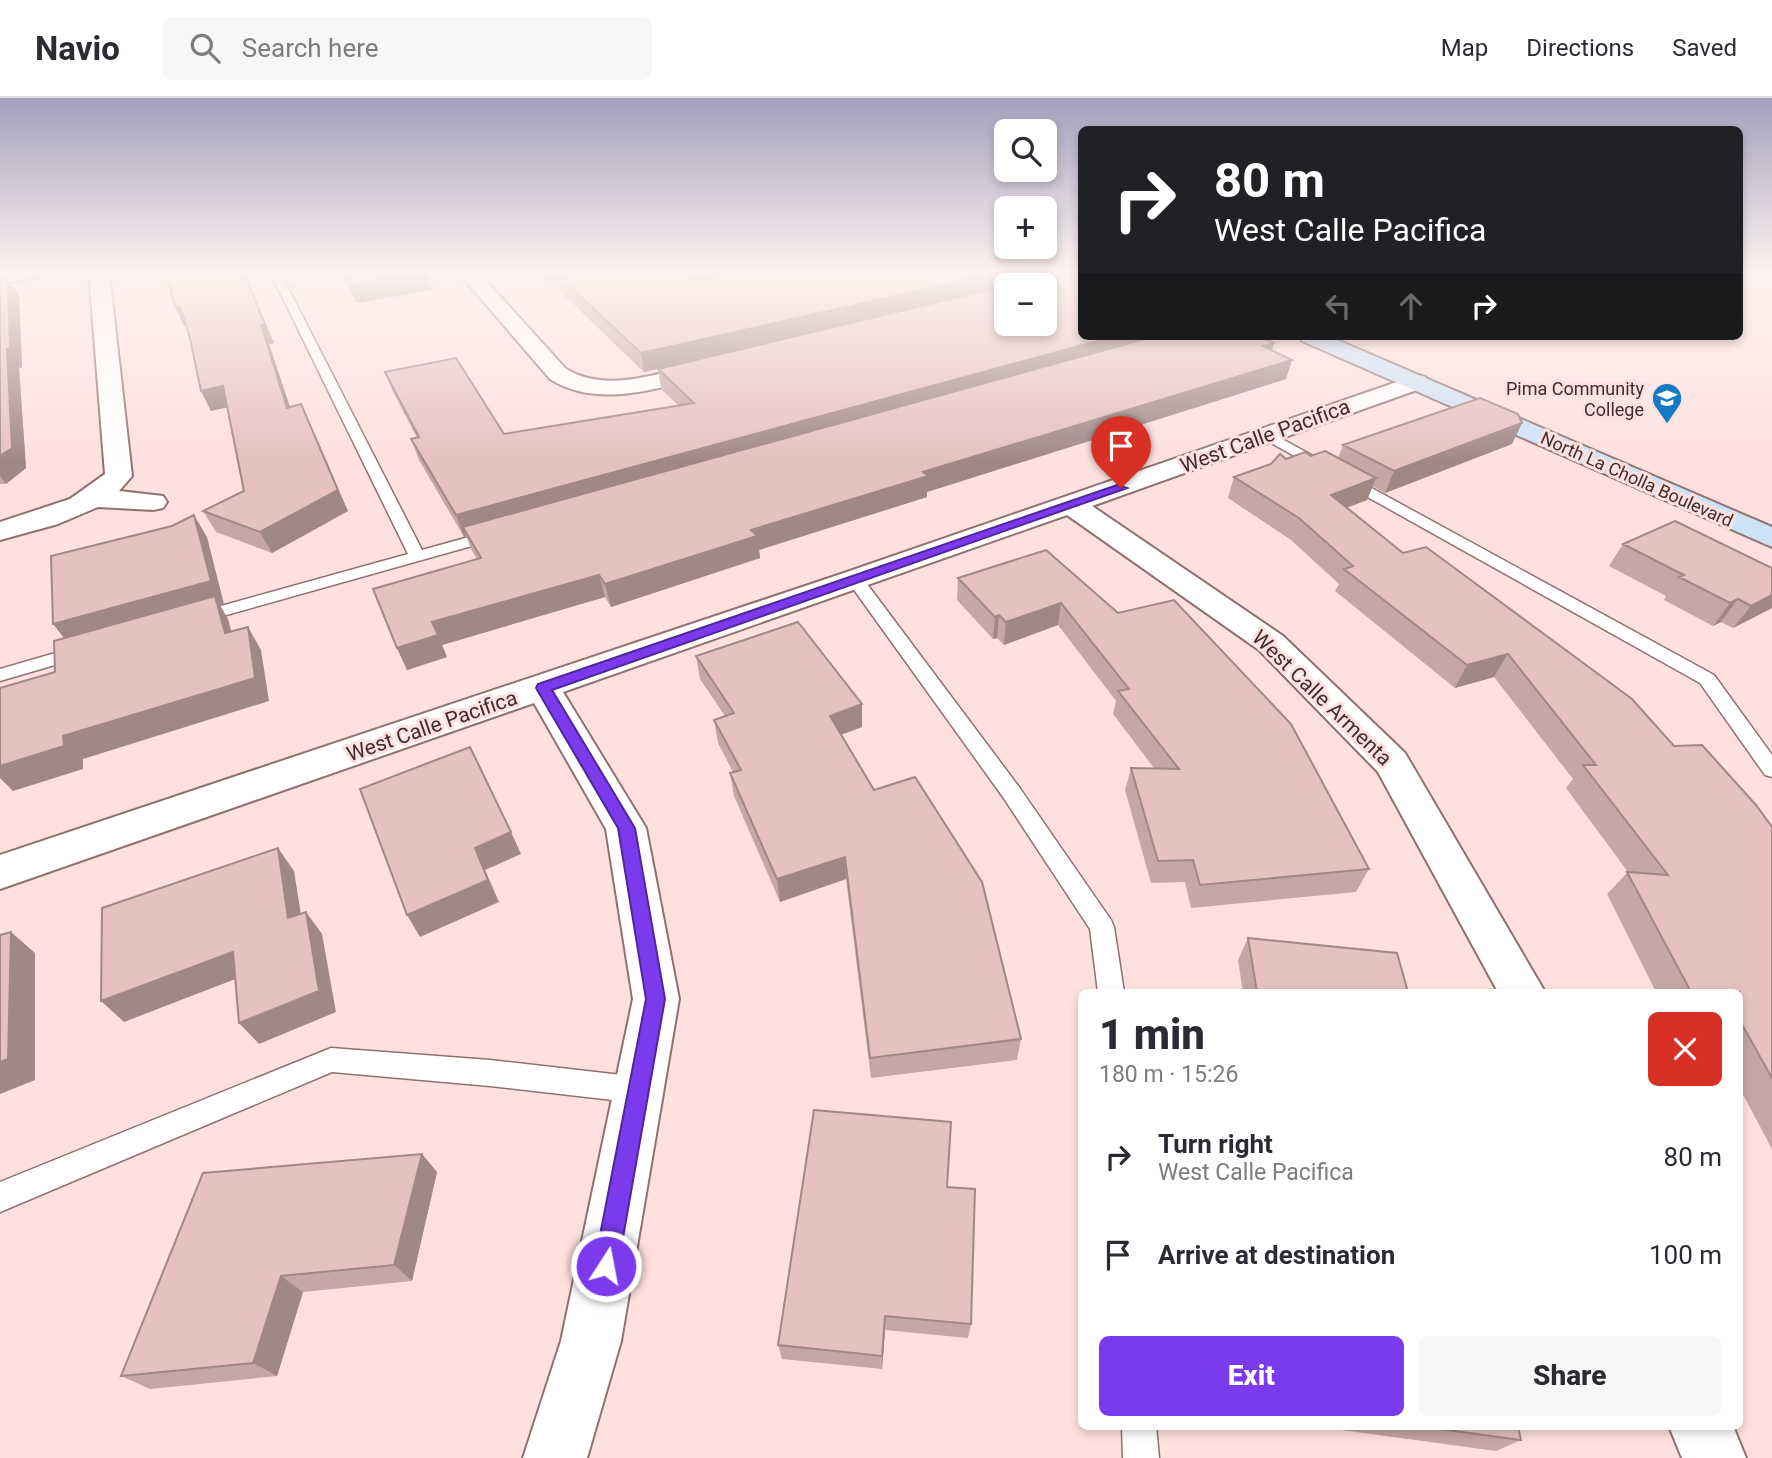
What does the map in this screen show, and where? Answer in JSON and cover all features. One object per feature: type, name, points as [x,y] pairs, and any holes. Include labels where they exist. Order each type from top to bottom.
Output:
[{"type":"street","points":[[0,531],[51,516],[93,498],[119,476],[105,335]]},
{"type":"street","points":[[524,335],[564,380],[595,388],[653,381],[735,362]]},
{"type":"street","name":"North La Cholla Boulevard","points":[[1319,340],[1772,538]]},
{"type":"street","name":"West Calle Pacifica","points":[[0,873],[1072,505],[1418,382]]},
{"type":"street","points":[[572,408],[595,388]]},
{"type":"street","points":[[93,498],[153,502]]},
{"type":"street","name":"West Calle Armenta","points":[[1072,505],[1271,643],[1392,763],[1520,989]]},
{"type":"street","points":[[543,688],[626,828],[656,999],[591,1341],[555,1458]]},
{"type":"street","points":[[1703,1430],[1714,1458]]},
{"type":"lane","points":[[307,335],[417,556]]},
{"type":"lane","points":[[1269,436],[1707,679],[1772,771]]},
{"type":"lane","points":[[183,622],[509,530]]},
{"type":"lane","points":[[855,580],[1012,792],[1102,927],[1111,989]]},
{"type":"lane","points":[[0,675],[92,648]]},
{"type":"lane","points":[[0,1197],[331,1060],[490,1073],[639,1090]]},
{"type":"lane","points":[[1139,1430],[1141,1458]]},
{"type":"building","points":[[0,335],[10,335],[10,348],[7,349],[12,448],[0,456]]},
{"type":"building","points":[[189,335],[264,335],[287,408],[301,404],[338,490],[260,532],[203,511],[244,491],[223,386],[201,391]]},
{"type":"building","points":[[622,335],[719,335],[641,353]]},
{"type":"building","points":[[799,335],[1078,335],[1078,340],[1101,340],[456,515],[411,439],[419,437],[385,372],[456,358],[504,434],[694,403],[658,369]]},
{"type":"building","points":[[1141,340],[1268,340],[1274,343],[1263,346],[1292,360],[923,472],[928,476],[751,530],[757,536],[605,584],[599,575],[432,622],[438,635],[397,648],[373,589],[481,558],[463,527]]},
{"type":"building","points":[[1480,398],[1518,414],[1522,423],[1394,471],[1343,445]]},
{"type":"building","points":[[1325,451],[1376,478],[1331,495],[1403,553],[1426,547],[1632,699],[1674,746],[1702,745],[1756,805],[1772,827],[1772,1078],[1743,1026],[1743,989],[1689,989],[1627,872],[1668,875],[1583,765],[1596,765],[1508,654],[1467,665],[1344,569],[1353,566],[1299,518],[1234,477],[1271,464],[1280,454],[1286,459],[1305,452],[1311,456]]},
{"type":"building","points":[[194,515],[211,581],[53,624],[51,556],[172,526]]},
{"type":"building","points":[[1675,521],[1772,568],[1772,595],[1751,606],[1738,599],[1730,603],[1679,577],[1684,575],[1623,544]]},
{"type":"building","points":[[1046,550],[1118,613],[1174,600],[1291,724],[1369,869],[1200,885],[1193,860],[1158,861],[1131,768],[1179,769],[1118,691],[1129,689],[1061,603],[1006,622],[999,615],[995,617],[958,578]]},
{"type":"building","points":[[215,596],[225,633],[248,627],[255,678],[63,736],[64,746],[0,766],[0,688],[55,672],[54,641]]},
{"type":"building","points":[[798,622],[862,704],[830,716],[874,790],[915,777],[982,882],[1021,1039],[870,1058],[845,857],[777,879],[730,773],[741,770],[714,720],[734,713],[696,656]]},
{"type":"building","points":[[470,747],[511,832],[475,848],[488,880],[407,915],[360,789]]},
{"type":"building","points":[[278,848],[288,918],[306,912],[319,991],[239,1023],[233,952],[101,1001],[102,908]]},
{"type":"building","points":[[11,932],[8,1059],[0,1062],[0,935]]},
{"type":"building","points":[[1248,938],[1397,953],[1407,989],[1256,989]]},
{"type":"building","points":[[814,1110],[951,1122],[947,1187],[975,1189],[971,1324],[885,1316],[882,1356],[778,1345]]},
{"type":"building","points":[[422,1154],[394,1265],[281,1276],[253,1363],[121,1376],[203,1173]]},
{"type":"building","points":[[1447,1430],[1519,1430],[1521,1440]]},
{"type":"place","name":"Pima Community College","points":[[1667,425]]},
{"type":"route","points":[[606,1266],[656,999],[626,828],[543,688],[1121,488]]}]
